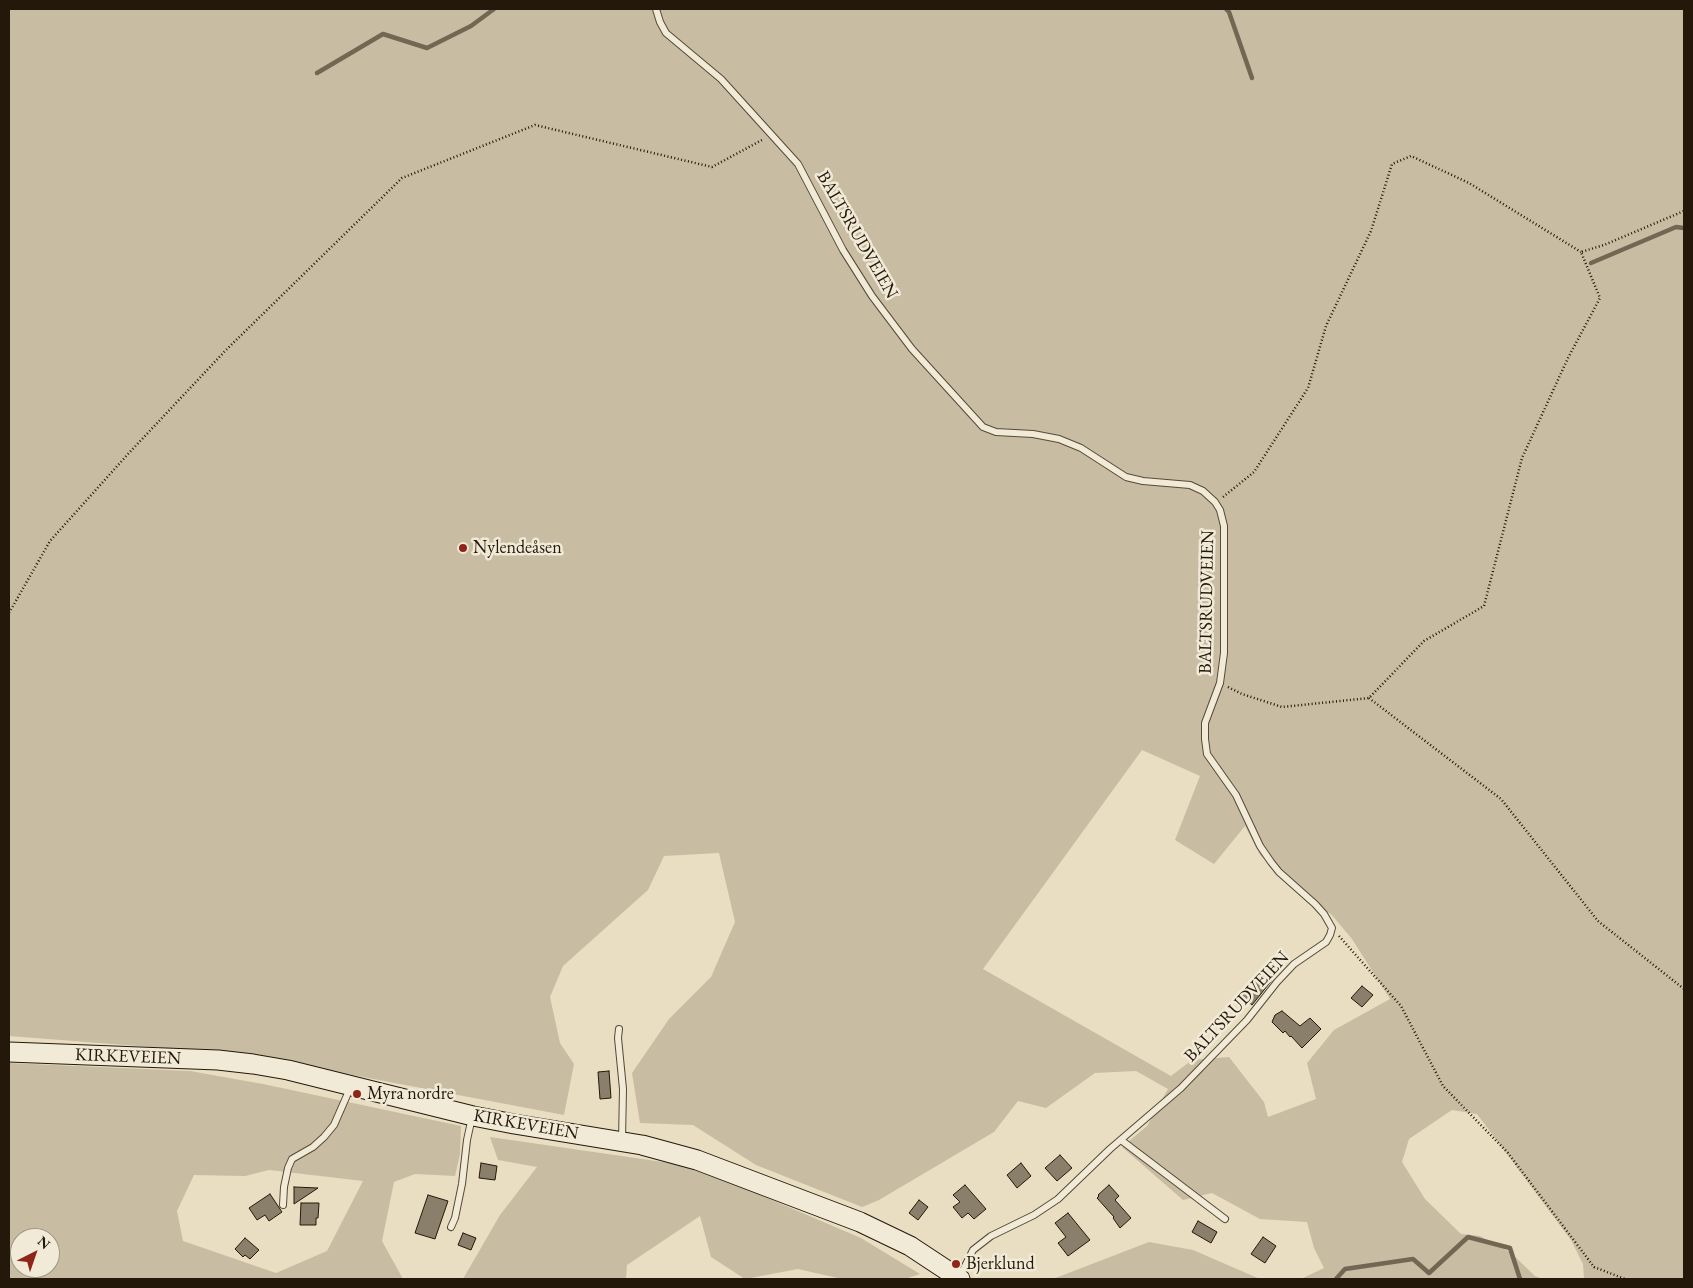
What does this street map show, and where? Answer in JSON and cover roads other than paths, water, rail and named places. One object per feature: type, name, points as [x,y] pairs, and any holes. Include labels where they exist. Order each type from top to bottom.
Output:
[{"type":"main road","name":"KIRKEVEIEN","points":[[9,1052],[218,1060],[253,1064],[288,1070],[473,1116],[622,1141],[667,1151],[697,1160],[860,1222],[910,1246],[959,1279]]},
{"type":"lane","name":"BALTSRUDVEIEN","points":[[656,9],[666,33],[721,79],[798,164],[853,266],[896,329],[983,427],[996,432],[1034,434],[1059,440],[1081,448],[1126,477],[1135,480],[1190,485],[1203,491],[1215,502],[1220,510],[1224,526],[1224,653],[1223,673],[1205,723],[1207,754],[1236,795],[1260,846],[1271,862],[1315,904],[1324,914],[1332,928],[1326,942],[1294,964],[1247,1020],[1181,1088],[1121,1140],[1058,1199],[1034,1215],[991,1236],[973,1250],[959,1279]]},
{"type":"lane","points":[[619,1029],[618,1038],[623,1088],[622,1141]]},
{"type":"lane","points":[[283,1206],[284,1187],[292,1159],[313,1147],[334,1125],[348,1093],[348,1086]]},
{"type":"lane","points":[[451,1227],[455,1218],[462,1184],[467,1140],[473,1116]]},
{"type":"lane","points":[[1121,1140],[1225,1219]]},
{"type":"waterway","points":[[317,73],[383,34],[427,48],[471,26],[494,9]]},
{"type":"waterway","points":[[1226,9],[1229,12],[1252,78]]},
{"type":"waterway","points":[[1591,263],[1676,227],[1684,228]]},
{"type":"waterway","points":[[1336,1279],[1345,1269],[1413,1259],[1429,1273],[1468,1237],[1510,1248],[1520,1279]]},
{"type":"place","name":"Nylendeåsen","points":[[463,548]]},
{"type":"place","name":"Myra nordre","points":[[357,1094]]},
{"type":"place","name":"Bjerklund","points":[[956,1264]]}]
